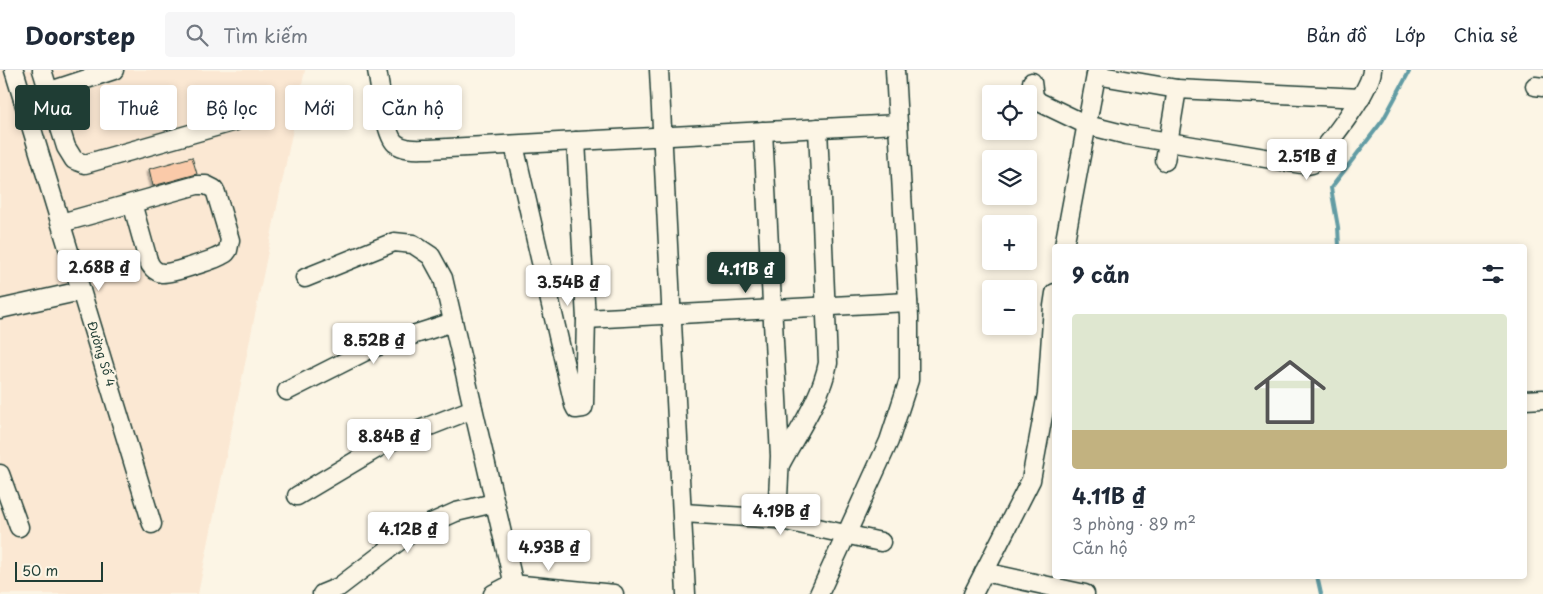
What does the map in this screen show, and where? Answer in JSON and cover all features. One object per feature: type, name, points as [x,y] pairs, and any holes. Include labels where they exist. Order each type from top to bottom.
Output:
[{"type":"street","name":"Đường Số 4","points":[[14,70],[18,85]]},
{"type":"street","points":[[42,70],[46,85]]},
{"type":"street","points":[[67,85],[114,70]]},
{"type":"street","points":[[382,70],[388,128],[394,142],[408,149],[898,124]]},
{"type":"street","points":[[659,70],[686,594]]},
{"type":"street","points":[[819,594],[889,442],[909,380],[908,302],[895,70]]},
{"type":"street","points":[[1032,82],[1034,97],[1039,102],[1086,125],[1127,135],[1298,164],[1312,164],[1361,98],[1369,83],[1372,70]]},
{"type":"street","points":[[1064,244],[1096,72],[1177,89],[1361,98]]},
{"type":"street","points":[[1165,161],[1177,89]]},
{"type":"street","points":[[780,465],[819,394],[825,380],[828,363],[818,128]]},
{"type":"street","name":"Đường Số 4","points":[[32,130],[152,524]]},
{"type":"street","points":[[61,130],[66,147],[74,160],[85,164],[205,130]]},
{"type":"street","points":[[763,131],[780,465],[777,519]]},
{"type":"street","points":[[514,145],[574,405],[580,409],[583,408],[584,404],[586,319],[576,141]]},
{"type":"street","points":[[61,223],[132,203],[198,185],[206,185],[214,189],[218,197],[230,240],[228,250],[219,257],[172,271],[162,273],[157,271],[148,260],[132,203]]},
{"type":"street","points":[[305,278],[394,242],[413,244],[431,256],[443,278],[514,589]]},
{"type":"street","points":[[0,309],[81,291]]},
{"type":"street","points":[[586,319],[908,302]]},
{"type":"street","points":[[287,391],[372,348],[453,322]]},
{"type":"street","points":[[973,594],[1031,480],[1051,394],[1052,350]]},
{"type":"street","points":[[1527,400],[1543,399]]},
{"type":"street","points":[[297,496],[386,443],[473,409]]},
{"type":"street","points":[[0,474],[19,527]]},
{"type":"street","points":[[322,594],[339,587],[411,532],[456,512],[494,503]]},
{"type":"street","points":[[683,513],[777,519],[881,542]]},
{"type":"street","points":[[984,572],[1085,594]]},
{"type":"street","points":[[493,594],[514,589],[614,594]]},
{"type":"shaded area","points":[[0,70],[305,70],[302,85],[285,85],[285,130],[293,130],[198,594],[0,594]]},
{"type":"building","points":[[192,157],[197,174],[153,186],[149,169]]},
{"type":"waterway","points":[[1339,244],[1331,188],[1383,120],[1409,72],[1408,70]]},
{"type":"waterway","points":[[1318,579],[1321,594]]}]
